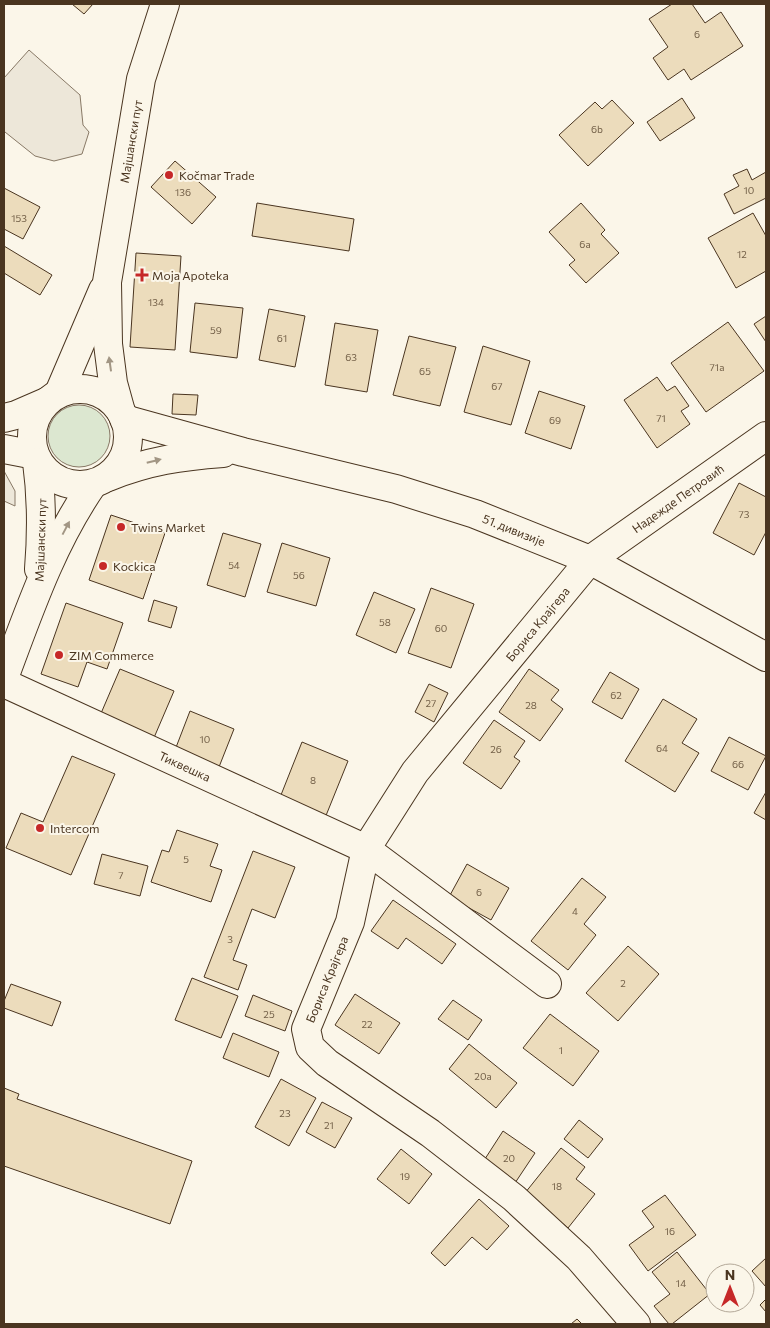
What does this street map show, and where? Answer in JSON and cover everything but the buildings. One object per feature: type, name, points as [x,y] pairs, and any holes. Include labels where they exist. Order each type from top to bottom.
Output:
[{"type":"street","name":"Мајшански пут","points":[[122,415],[113,383],[108,344],[107,282],[141,79],[166,4]]},
{"type":"street","name":"Мајшански пут","points":[[52,398],[107,282]]},
{"type":"street","points":[[4,418],[16,415],[52,398],[73,389],[86,389],[100,393],[112,401],[122,415],[127,425],[128,439],[126,453],[119,465],[101,480],[77,486],[62,482],[48,474],[36,458],[32,447],[31,430],[36,415],[52,398]]},
{"type":"street","name":"51. дивизије","points":[[122,415],[243,452],[318,469],[404,492],[475,514],[590,560],[766,657]]},
{"type":"street","name":"Надежде Петровић","points":[[590,560],[766,436]]},
{"type":"street","points":[[4,449],[36,458]]},
{"type":"street","name":"51. дивизије","points":[[101,480],[135,466],[164,459],[201,454],[243,452]]},
{"type":"street","name":"Мајшански пут","points":[[36,458],[41,491],[42,523],[38,588]]},
{"type":"street","name":"Мајшански пут","points":[[4,678],[38,588],[58,542],[76,509],[101,480]]},
{"type":"street","name":"Бориса Крајгера","points":[[590,560],[415,772],[366,848],[350,922],[306,1030],[310,1047],[328,1064],[430,1133],[514,1198],[579,1258],[636,1324]]},
{"type":"street","name":"Тиквешка","points":[[4,683],[366,848],[547,984]]},
{"type":"green space","points":[[73,405],[85,405],[101,414],[108,424],[110,436],[108,448],[101,458],[85,467],[73,467],[62,462],[53,453],[48,442],[48,430],[53,419],[62,410]]},
{"type":"shaded area","points":[[29,50],[80,95],[83,125],[89,132],[82,154],[54,161],[35,156],[4,133],[4,78]]},
{"type":"shaded area","points":[[4,471],[15,491],[15,506],[4,501]]},
{"type":"place","name":"Kočmar Trade","points":[[169,175]]},
{"type":"place","name":"Moja Apoteka","points":[[142,275]]},
{"type":"place","name":"Twins Market","points":[[121,527]]},
{"type":"place","name":"Kockica","points":[[103,566]]},
{"type":"place","name":"ZIM Commerce","points":[[59,655]]},
{"type":"place","name":"Intercom","points":[[40,828]]}]
